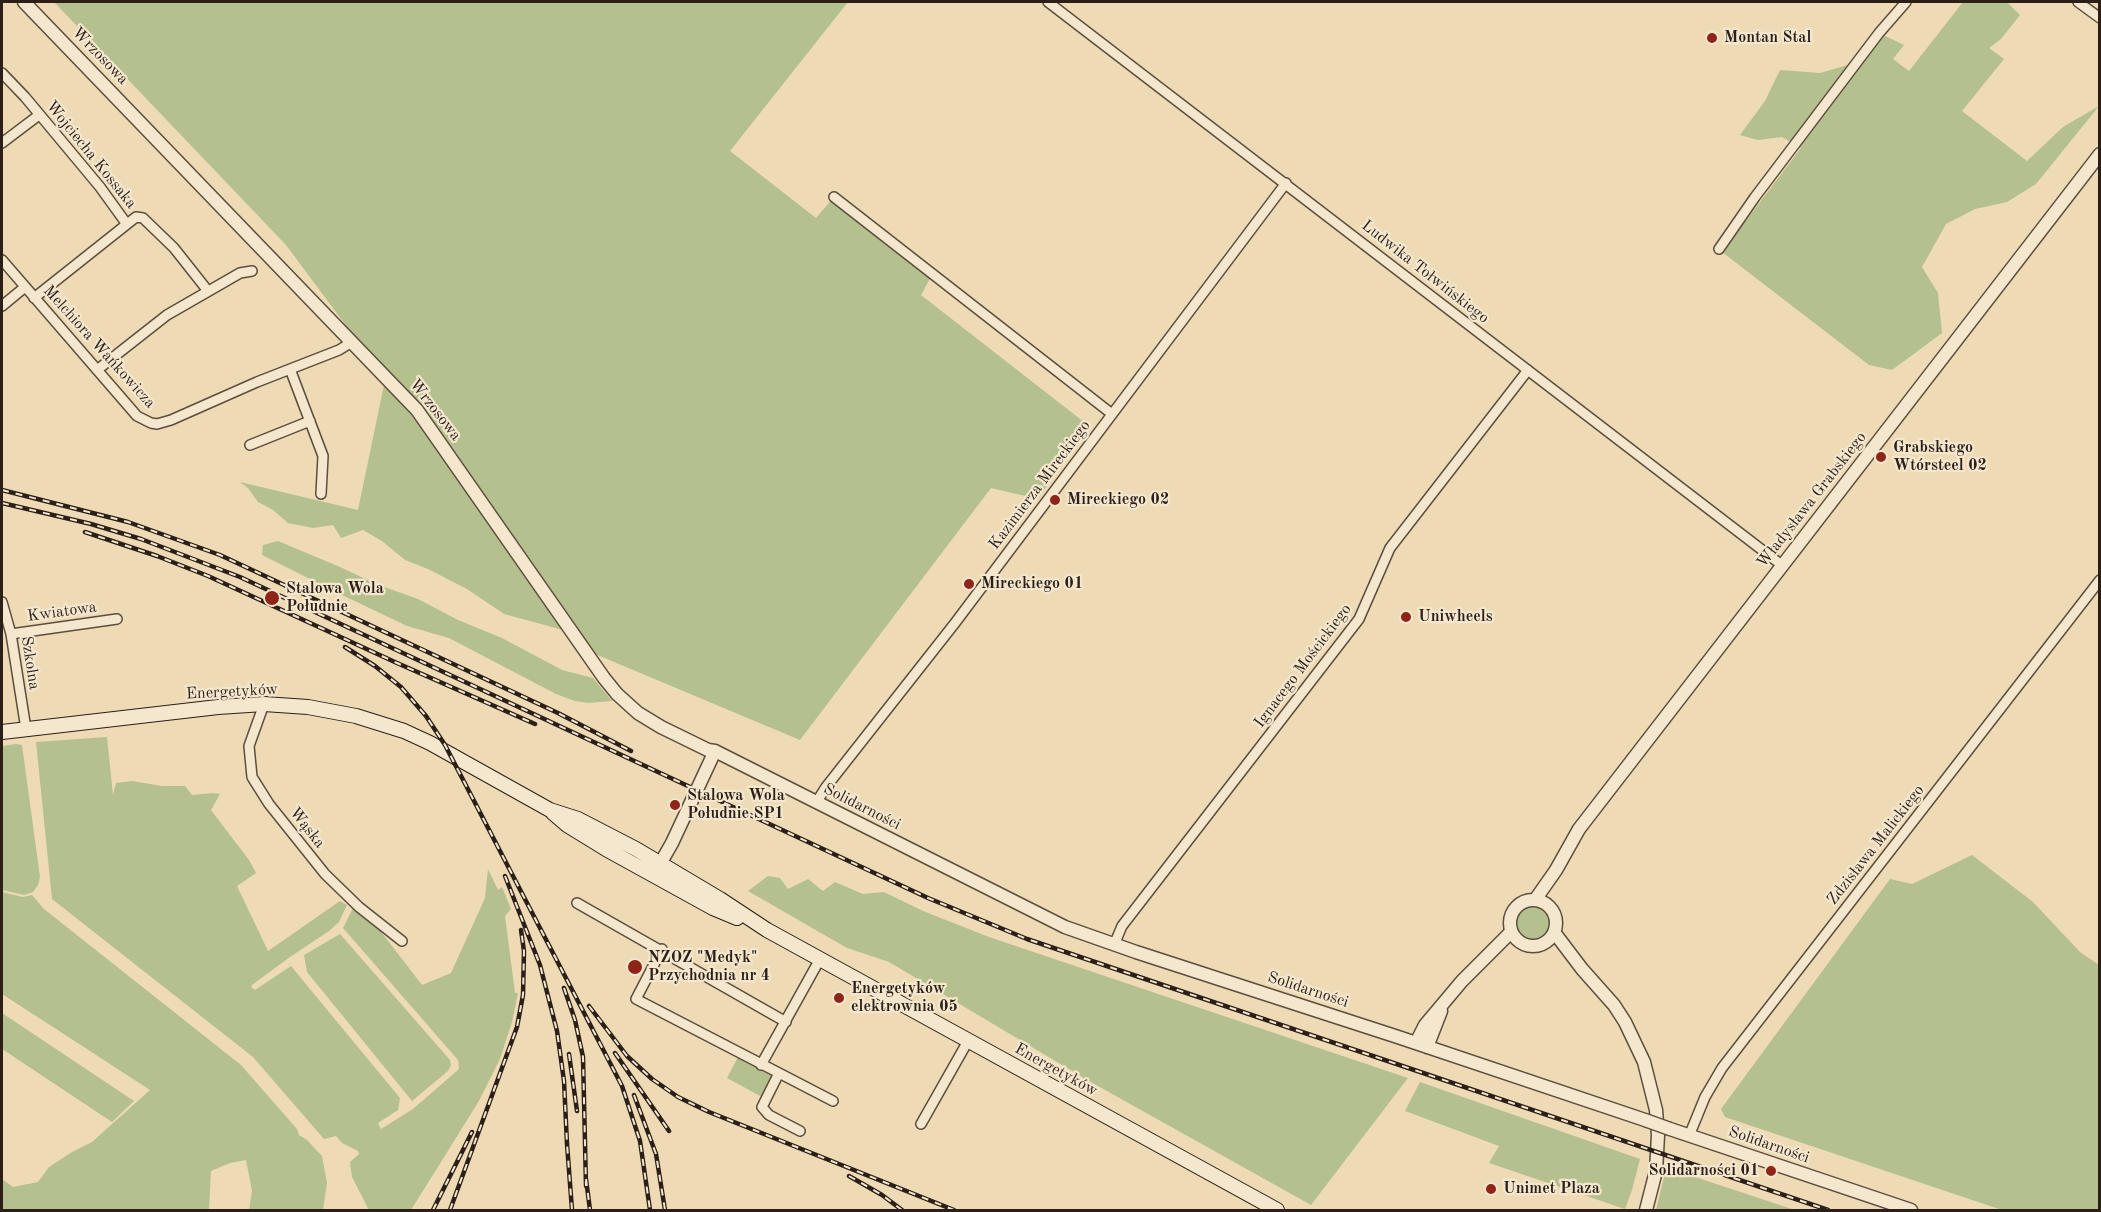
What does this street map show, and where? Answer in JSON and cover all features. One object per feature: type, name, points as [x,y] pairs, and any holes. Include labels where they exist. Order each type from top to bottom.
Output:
[{"type":"main road","name":"Energetyków","points":[[2,732],[218,707],[264,704],[308,707],[356,716],[404,731],[429,743],[550,810],[578,832],[677,889],[713,908],[767,930]]},
{"type":"main road","name":"Energetyków","points":[[550,810],[578,819],[660,864],[767,930],[1277,1210]]},
{"type":"street","name":"Wrzosowa","points":[[24,2],[424,419],[617,694],[650,721],[708,750],[715,751]]},
{"type":"street","name":"Ludwika Tołwińskiego","points":[[1048,2],[1783,566]]},
{"type":"street","points":[[1719,249],[1755,197],[1879,33],[1906,2]]},
{"type":"street","points":[[2078,2],[2100,18]]},
{"type":"street","name":"Wojciecha Kossaka","points":[[2,73],[100,187],[126,224],[136,217],[143,218],[174,248],[208,291]]},
{"type":"street","points":[[2,143],[39,116]]},
{"type":"street","name":"Władysława Grabskiego","points":[[1541,902],[1579,829],[2100,154]]},
{"type":"street","name":"Kazimierza Mireckiego","points":[[816,803],[1286,183]]},
{"type":"street","points":[[834,197],[1112,414]]},
{"type":"street","points":[[34,298],[126,224]]},
{"type":"street","name":"Melchiora Wańkowicza","points":[[2,260],[137,416],[144,421],[157,424],[171,420],[339,350],[352,342]]},
{"type":"street","points":[[97,370],[167,315],[240,273],[252,271]]},
{"type":"street","points":[[2,306],[25,287]]},
{"type":"street","points":[[290,369],[323,456],[321,494]]},
{"type":"street","name":"Ignacego Mościckiego","points":[[1114,945],[1122,926],[1359,619],[1390,548],[1528,370]]},
{"type":"street","points":[[250,445],[310,421]]},
{"type":"street","name":"Zdzisława Malickiego","points":[[1689,1136],[1705,1097],[1722,1068],[2100,580]]},
{"type":"street","name":"Szkolna","points":[[2,602],[11,634],[26,729]]},
{"type":"street","name":"Kwiatowa","points":[[11,634],[117,620]]},
{"type":"street","name":"Wąska","points":[[264,704],[249,746],[252,777],[269,804],[325,874],[359,907],[402,941]]},
{"type":"street","points":[[660,864],[715,751]]},
{"type":"street","name":"Solidarności","points":[[715,751],[1065,927],[1911,1210]]},
{"type":"street","points":[[620,857],[660,864],[677,889]]},
{"type":"street","points":[[1528,900],[1541,902],[1555,917],[1550,937],[1532,946],[1515,937],[1510,919],[1516,907],[1528,900]]},
{"type":"street","points":[[577,903],[786,1022]]},
{"type":"street","points":[[1421,1045],[1425,1025],[1470,972],[1515,937]]},
{"type":"street","points":[[1550,937],[1597,984],[1625,1022],[1636,1044],[1650,1083],[1656,1110],[1658,1147],[1656,1171],[1646,1210]]},
{"type":"street","points":[[662,950],[636,999],[833,1101]]},
{"type":"street","points":[[761,1065],[820,959]]},
{"type":"street","points":[[921,1124],[968,1041]]},
{"type":"street","points":[[779,1073],[762,1107],[769,1115],[800,1131]]},
{"type":"green space","points":[[54,2],[848,2],[730,151],[816,218],[834,197],[933,273],[921,295],[1089,426],[1038,499],[991,488],[800,740],[595,654],[429,416],[390,373],[362,347],[286,245]]},
{"type":"green space","points":[[1963,2],[2007,2],[2020,15],[2001,39],[1989,48],[2004,59],[1962,111],[2027,161],[2063,127],[2099,106],[2036,184],[2007,202],[1975,209],[1946,224],[1922,267],[1938,293],[1942,333],[1892,370],[1869,365],[1722,252],[1801,148],[1782,137],[1758,140],[1740,135],[1765,101],[1780,70],[1820,73],[1848,65],[1854,67],[1879,33],[1904,45],[1893,59],[1909,71]]},
{"type":"green space","points":[[384,385],[425,430],[563,630],[504,614],[467,589],[405,560],[382,541],[363,530],[341,538],[333,525],[313,528],[288,523],[273,510],[258,502],[248,488],[240,482],[358,510]]},
{"type":"green space","points":[[278,541],[376,584],[418,599],[458,620],[502,638],[562,670],[593,678],[612,701],[588,703],[556,694],[449,638],[407,626],[262,555],[263,545]]},
{"type":"green space","points":[[107,737],[113,795],[116,783],[132,781],[162,786],[185,786],[192,795],[220,794],[211,810],[249,860],[256,873],[237,886],[268,951],[340,901],[347,905],[339,922],[329,931],[251,987],[255,990],[291,966],[400,1098],[398,1110],[378,1123],[381,1129],[413,1109],[459,1069],[458,1060],[343,928],[353,908],[372,920],[422,985],[451,973],[485,898],[488,869],[498,890],[502,887],[511,909],[505,916],[515,993],[518,993],[512,1022],[500,1059],[479,1101],[411,1210],[369,1210],[352,1177],[350,1162],[359,1154],[358,1151],[342,1143],[336,1136],[324,1139],[253,1057],[52,899],[36,742]]},
{"type":"green space","points":[[22,745],[40,877],[33,892],[24,895],[2,890],[2,746]]},
{"type":"green space","points":[[1972,855],[2033,902],[2080,952],[2099,965],[2099,1210],[2002,1210],[1725,1117],[1721,1109],[1890,879],[1912,884]]},
{"type":"green space","points":[[768,876],[780,878],[788,889],[808,879],[823,891],[835,882],[863,894],[884,892],[923,911],[989,937],[1408,1078],[1311,1205],[1089,1081],[889,962],[847,948],[748,891]]},
{"type":"green space","points":[[2,892],[23,897],[32,895],[44,909],[241,1065],[297,1129],[299,1135],[322,1156],[327,1183],[323,1210],[249,1210],[252,1191],[246,1160],[230,1163],[211,1171],[209,1210],[2,1210],[2,1179],[13,1187],[38,1182],[49,1167],[92,1142],[150,1090],[2,994]]},
{"type":"green space","points":[[1532,907],[1544,912],[1549,924],[1544,936],[1532,941],[1520,936],[1515,924],[1520,912]]},
{"type":"green space","points":[[340,934],[450,1060],[451,1065],[448,1071],[412,1101],[307,972],[304,955]]},
{"type":"green space","points":[[2,1013],[134,1101],[112,1122],[2,1049]]},
{"type":"green space","points":[[738,1057],[773,1077],[762,1097],[727,1078]]},
{"type":"green space","points":[[1420,1082],[1640,1159],[1625,1209],[1489,1163],[1499,1146],[1405,1111]]},
{"type":"green space","points":[[1666,1169],[1677,1171],[1795,1210],[1656,1210]]},
{"type":"railway","points":[[2,490],[128,522],[220,555],[558,713],[631,751]]},
{"type":"railway","points":[[2,503],[91,524],[141,539],[240,577],[928,898],[1027,939],[1828,1210]]},
{"type":"railway","points":[[85,532],[208,576],[535,724]]},
{"type":"railway","points":[[345,647],[375,666],[401,687],[426,716],[445,745],[622,1086],[640,1141],[650,1210]]},
{"type":"railway","points":[[505,876],[540,965],[557,1031],[564,1081],[572,1210]]},
{"type":"railway","points":[[450,1210],[517,1027],[523,995],[524,951],[521,930]]},
{"type":"railway","points":[[564,988],[575,1020],[583,1057],[586,1186]]},
{"type":"railway","points":[[589,1006],[627,1056],[652,1079],[678,1097],[709,1112],[954,1210]]},
{"type":"railway","points":[[615,1053],[669,1131]]},
{"type":"railway","points":[[569,1054],[577,1111]]},
{"type":"railway","points":[[634,1095],[656,1154],[665,1210]]},
{"type":"railway","points":[[433,1210],[472,1132]]},
{"type":"railway","points":[[849,1176],[882,1195],[902,1210]]},
{"type":"railway","points":[[586,1179],[590,1210]]},
{"type":"place","name":"Montan Stal","points":[[1712,38]]},
{"type":"place","name":"Grabskiego Wtórsteel 02","points":[[1881,457]]},
{"type":"place","name":"Mireckiego 02","points":[[1055,500]]},
{"type":"place","name":"Mireckiego 01","points":[[969,584]]},
{"type":"place","name":"Stalowa Wola Południe","points":[[272,598]]},
{"type":"place","name":"Uniwheels","points":[[1406,617]]},
{"type":"place","name":"Stalowa Wola Południe SP1","points":[[675,805]]},
{"type":"place","name":"NZOZ \"Medyk\" Przychodnia nr 4","points":[[635,967]]},
{"type":"place","name":"Energetyków elektrownia 05","points":[[839,998]]},
{"type":"place","name":"Solidarności 01","points":[[1771,1171]]},
{"type":"place","name":"Unimet Plaza","points":[[1491,1189]]}]
